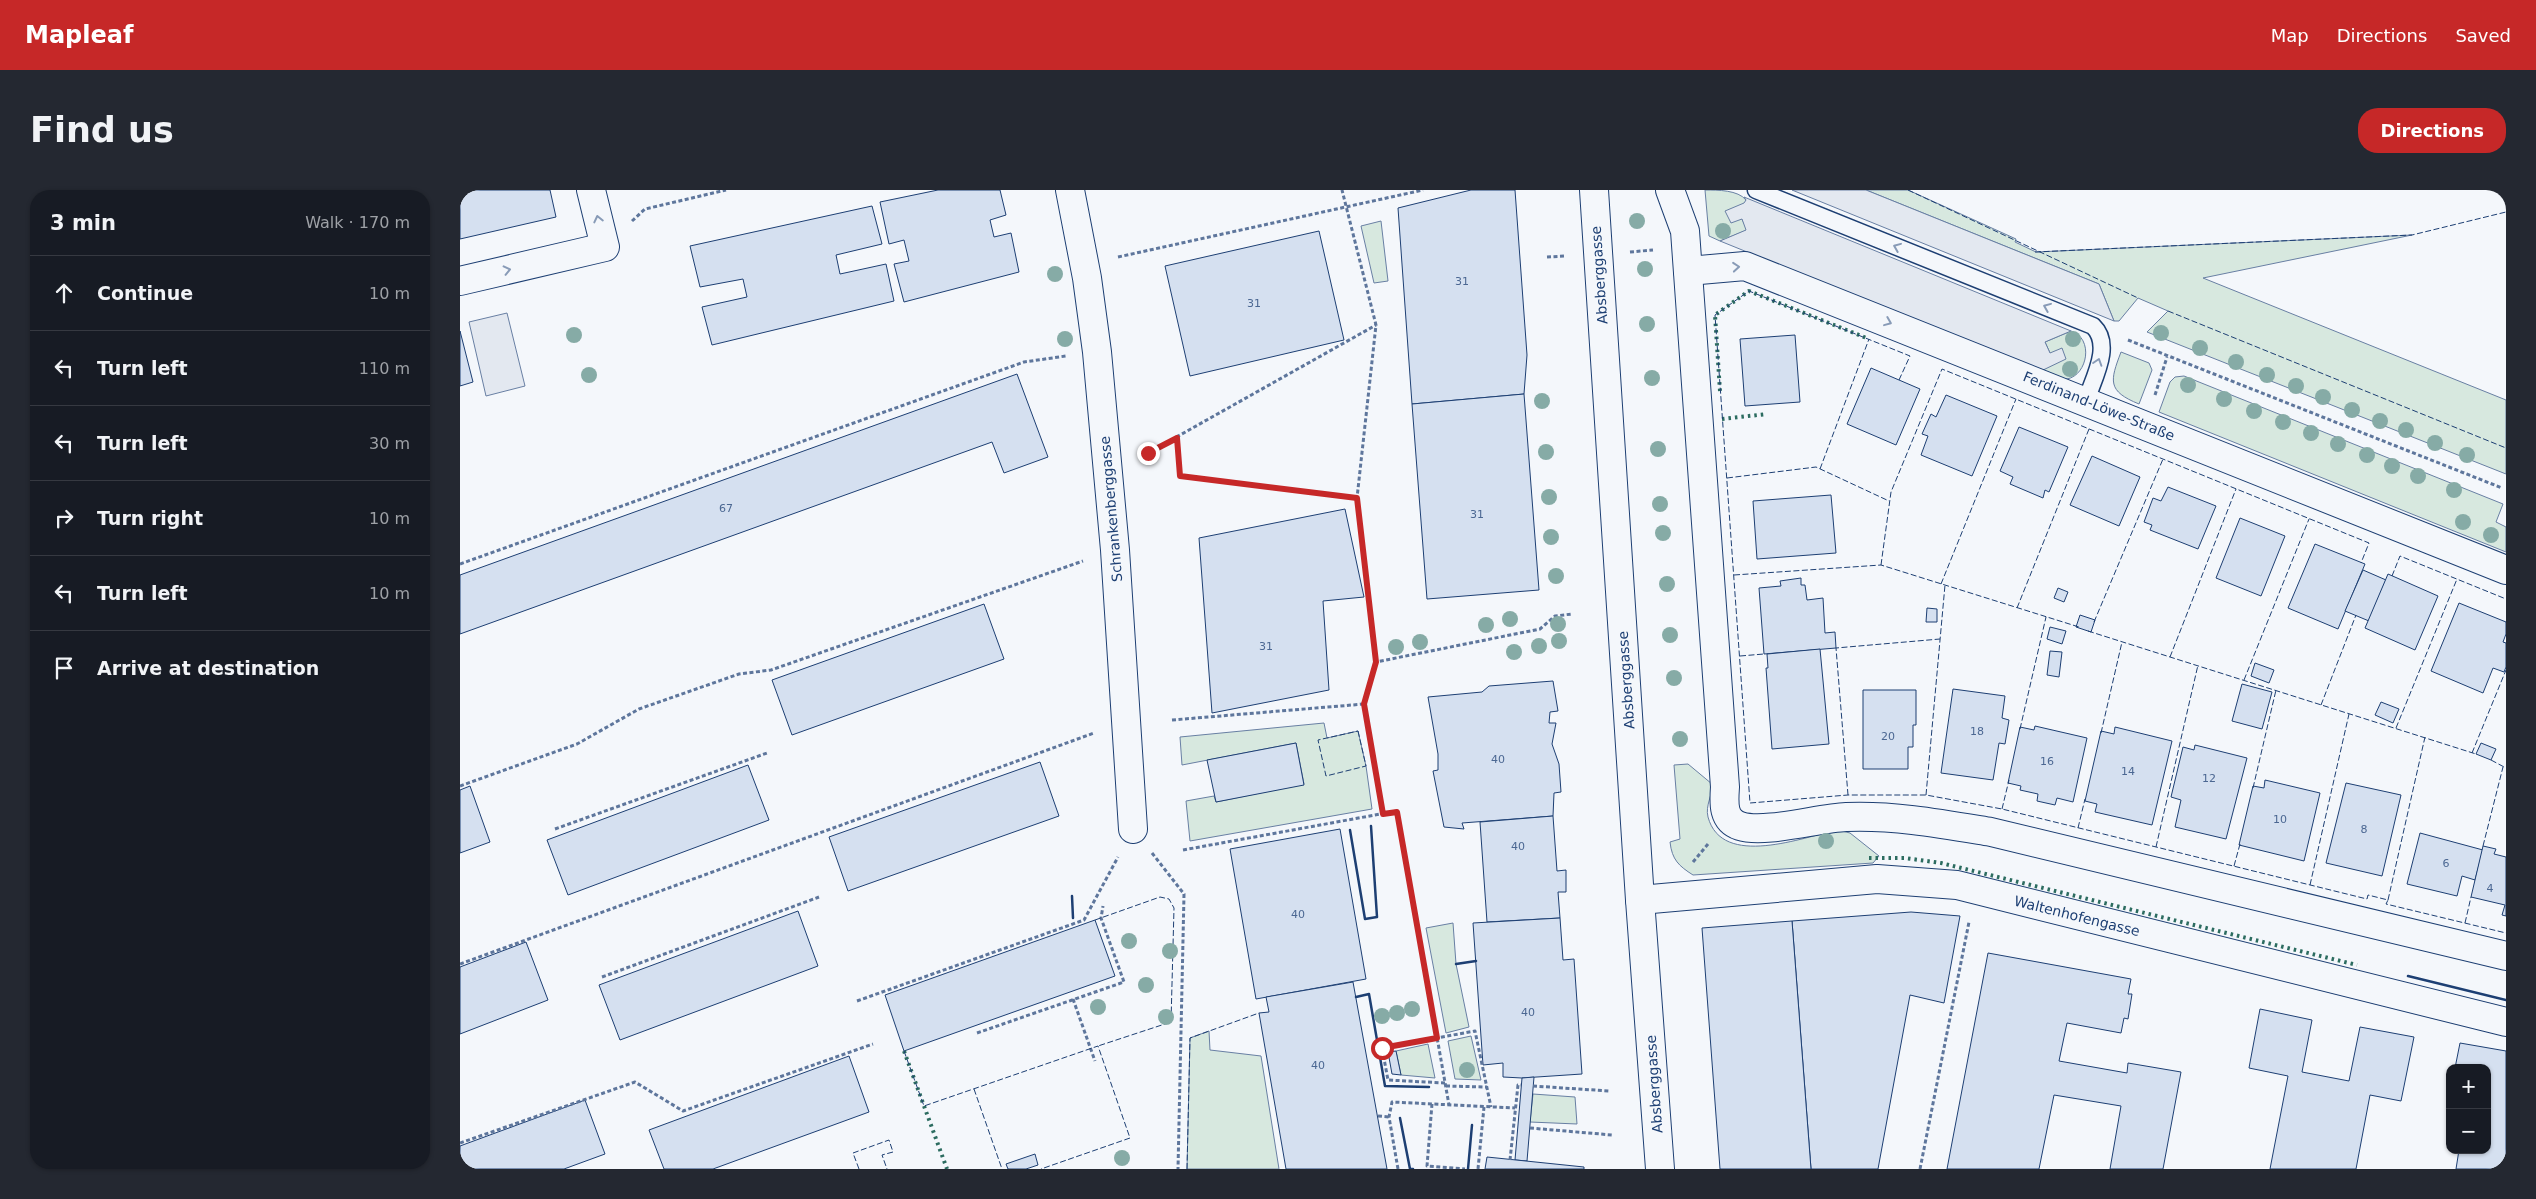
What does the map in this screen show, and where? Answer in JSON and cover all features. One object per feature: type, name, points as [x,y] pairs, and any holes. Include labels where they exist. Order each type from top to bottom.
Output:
[{"type":"street","points":[[460,281],[605,247],[591,190]]},
{"type":"street","name":"Schrankenberggasse","points":[[1070,190],[1087,278],[1097,352],[1115,550],[1133,830]]},
{"type":"street","name":"Absberggasse","points":[[1594,190],[1640,900],[1660,1169]]},
{"type":"street","points":[[1670,190],[1685,231],[1725,787],[1724,806],[1729,818],[1741,826],[1759,828],[1846,817],[1922,820],[1962,827],[2379,924],[2506,956]]},
{"type":"street","name":"Ferdinand-Löwe-Straße","points":[[1687,260],[1745,266],[2506,570]]},
{"type":"street","name":"Waltenhofengasse","points":[[1640,900],[1877,879],[1957,885],[2506,1022]]},
{"type":"lane","points":[[1756,190],[2093,326],[2102,339],[2102,352],[2086,401]]},
{"type":"path","points":[[605,247],[645,209],[726,190]]},
{"type":"path","points":[[1342,190],[1376,325],[1357,498],[1376,662],[1364,704],[1383,814]]},
{"type":"path","points":[[1118,257],[1423,190]]},
{"type":"path","points":[[1547,257],[1598,254],[1687,260]]},
{"type":"path","points":[[1148,453],[1376,325]]},
{"type":"path","points":[[2093,326],[2167,357],[2502,488]]},
{"type":"path","points":[[460,564],[1024,362],[1097,352]]},
{"type":"path","points":[[2146,425],[2167,357]]},
{"type":"path","points":[[1177,438],[1180,476],[1357,498]]},
{"type":"path","points":[[460,786],[577,744],[640,709],[676,696],[739,674],[771,670],[1115,550]]},
{"type":"path","points":[[1376,662],[1540,629],[1555,616],[1572,614]]},
{"type":"path","points":[[1172,720],[1364,704]]},
{"type":"path","points":[[460,964],[1127,720]]},
{"type":"path","points":[[555,829],[767,753]]},
{"type":"path","points":[[1183,850],[1397,812],[1449,1105]]},
{"type":"path","points":[[857,1001],[1084,920],[1133,830],[1184,894],[1178,1169]]},
{"type":"path","points":[[1920,1169],[1975,890]]},
{"type":"path","points":[[602,977],[819,897]]},
{"type":"path","points":[[977,1033],[1124,982],[1101,918],[1103,906]]},
{"type":"path","points":[[1073,999],[1095,1061]]},
{"type":"path","points":[[1487,1087],[1388,1080],[1382,1048],[1475,1031],[1487,1087],[1491,1107]]},
{"type":"path","points":[[460,1143],[636,1082],[683,1111],[873,1044]]},
{"type":"path","points":[[1510,1160],[1516,1126],[1515,1108],[1518,1085],[1521,1085]]},
{"type":"path","points":[[1533,1086],[1609,1091]]},
{"type":"path","points":[[1398,1169],[1389,1117],[1392,1102],[1515,1108]]},
{"type":"path","points":[[1432,1104],[1427,1166],[1466,1169]]},
{"type":"path","points":[[1478,1169],[1484,1106]]},
{"type":"path","points":[[1378,1116],[1389,1117]]},
{"type":"path","points":[[1530,1128],[1612,1135]]},
{"type":"shaded area","points":[[1705,190],[1733,192],[1746,200],[1742,219],[1747,230],[1720,241],[1709,236]]},
{"type":"shaded area","points":[[1792,190],[1866,190],[2099,284],[2114,321]]},
{"type":"shaded area","points":[[1866,190],[1908,190],[2016,239],[2015,242],[2036,252],[2412,235],[2203,278],[2506,400],[2506,474],[2147,332],[2168,311],[2138,298],[2119,321],[2114,321],[2099,284]]},
{"type":"shaded area","points":[[1744,197],[2071,331],[2045,342],[2050,353],[2062,348],[2066,359],[2041,371],[1720,241],[1746,230],[1742,219],[1731,223],[1725,211],[1744,203],[1746,200]]},
{"type":"shaded area","points":[[1381,221],[1388,281],[1374,283],[1361,226]]},
{"type":"shaded area","points":[[507,313],[525,386],[486,396],[469,322]]},
{"type":"shaded area","points":[[2071,331],[2083,341],[2085,348],[2086,356],[2080,371],[2074,376],[2064,379],[2041,371],[2050,353],[2045,342]]},
{"type":"shaded area","points":[[2121,352],[2149,363],[2152,370],[2139,404],[2121,394],[2114,384],[2113,378]]},
{"type":"shaded area","points":[[2184,376],[2503,504],[2496,522],[2506,527],[2506,552],[2159,412],[2170,382],[2175,377]]},
{"type":"shaded area","points":[[1324,723],[1327,738],[1358,731],[1366,766],[1372,809],[1190,841],[1186,801],[1214,796],[1216,802],[1304,784],[1296,743],[1182,765],[1180,737]]},
{"type":"shaded area","points":[[1688,764],[1712,784],[1708,817],[1716,833],[1729,842],[1746,846],[1765,846],[1838,830],[1850,833],[1879,856],[1873,863],[1693,875],[1684,869],[1674,858],[1670,842],[1680,839],[1674,765]]},
{"type":"shaded area","points":[[1453,923],[1456,964],[1469,1027],[1446,1033],[1426,928]]},
{"type":"shaded area","points":[[1209,1031],[1210,1050],[1261,1056],[1279,1169],[1187,1169],[1190,1038]]},
{"type":"shaded area","points":[[1471,1036],[1481,1080],[1455,1079],[1448,1041]]},
{"type":"shaded area","points":[[1428,1044],[1435,1078],[1401,1075],[1396,1051]]},
{"type":"shaded area","points":[[1533,1094],[1575,1097],[1577,1124],[1530,1122]]},
{"type":"building","points":[[460,190],[550,190],[556,217],[460,239]]},
{"type":"building","points":[[938,190],[1000,190],[1006,215],[990,220],[994,237],[1011,233],[1019,272],[904,302],[894,264],[909,261],[904,240],[889,244],[880,202]]},
{"type":"building","points":[[1471,190],[1515,190],[1527,355],[1524,394],[1412,404],[1398,208]]},
{"type":"building","points":[[872,206],[882,244],[836,255],[840,274],[886,264],[894,301],[712,345],[702,307],[747,297],[743,279],[700,287],[690,246]]},
{"type":"building","points":[[1319,231],[1344,340],[1190,376],[1165,266]]},
{"type":"building","points":[[460,331],[473,382],[460,386]]},
{"type":"building","points":[[1795,335],[1800,402],[1745,406],[1740,339]]},
{"type":"building","points":[[1871,368],[1920,389],[1896,445],[1847,424]]},
{"type":"building","points":[[1017,374],[1048,457],[1004,473],[992,442],[460,634],[460,575]]},
{"type":"building","points":[[1524,394],[1539,590],[1427,599],[1412,404]]},
{"type":"building","points":[[1946,395],[1997,416],[1972,476],[1921,455],[1928,436],[1922,434],[1931,414],[1936,417]]},
{"type":"building","points":[[2019,427],[2068,447],[2049,492],[2045,490],[2043,498],[2010,484],[2013,477],[2000,471]]},
{"type":"building","points":[[2092,456],[2140,477],[2119,526],[2070,505]]},
{"type":"building","points":[[2168,487],[2216,506],[2198,549],[2150,530],[2152,525],[2144,522],[2153,498],[2161,501]]},
{"type":"building","points":[[1831,495],[1836,553],[1757,559],[1753,501]]},
{"type":"building","points":[[1345,509],[1364,597],[1323,601],[1329,690],[1212,713],[1199,538]]},
{"type":"building","points":[[2240,518],[2285,536],[2261,596],[2216,578]]},
{"type":"building","points":[[2315,544],[2365,564],[2338,629],[2288,608]]},
{"type":"building","points":[[2363,570],[2386,580],[2369,621],[2345,611]]},
{"type":"building","points":[[2388,574],[2438,596],[2415,650],[2365,628]]},
{"type":"building","points":[[1801,578],[1801,585],[1805,585],[1807,600],[1823,598],[1825,633],[1835,632],[1836,648],[1764,654],[1759,588],[1781,586],[1780,581]]},
{"type":"building","points":[[2058,588],[2068,592],[2064,602],[2054,598]]},
{"type":"building","points":[[2459,603],[2506,622],[2506,634],[2503,642],[2506,643],[2506,667],[2504,672],[2493,668],[2483,693],[2431,671]]},
{"type":"building","points":[[984,604],[1004,659],[792,735],[772,680]]},
{"type":"building","points":[[1927,608],[1937,609],[1937,622],[1926,622]]},
{"type":"building","points":[[2080,615],[2095,620],[2091,632],[2076,627]]},
{"type":"building","points":[[2050,627],[2066,631],[2062,644],[2047,639]]},
{"type":"building","points":[[1820,649],[1829,744],[1772,749],[1766,668],[1768,668],[1767,654]]},
{"type":"building","points":[[2050,651],[2062,652],[2059,677],[2047,675]]},
{"type":"building","points":[[2255,663],[2274,670],[2269,683],[2251,676]]},
{"type":"building","points":[[1553,681],[1558,711],[1550,712],[1549,723],[1556,723],[1552,744],[1559,764],[1561,792],[1554,793],[1553,816],[1462,823],[1464,829],[1444,827],[1433,771],[1438,770],[1438,754],[1428,697],[1482,692],[1489,686]]},
{"type":"building","points":[[2242,684],[2272,692],[2262,729],[2232,721]]},
{"type":"building","points":[[1953,689],[2005,696],[2002,718],[2009,720],[2005,744],[1999,743],[1993,780],[1941,773]]},
{"type":"building","points":[[1863,690],[1916,690],[1916,725],[1913,725],[1913,747],[1908,747],[1908,769],[1863,769]]},
{"type":"building","points":[[2381,702],[2399,709],[2393,723],[2375,715]]},
{"type":"building","points":[[2035,726],[2087,738],[2073,802],[2057,798],[2055,805],[2037,801],[2038,794],[2020,790],[2021,786],[2008,783],[2020,727],[2034,730]]},
{"type":"building","points":[[2115,727],[2172,741],[2152,825],[2095,812],[2097,804],[2085,801],[2101,731],[2114,734]]},
{"type":"building","points":[[1296,743],[1304,785],[1216,802],[1207,760]]},
{"type":"building","points":[[2481,743],[2496,749],[2491,760],[2476,754]]},
{"type":"building","points":[[2195,745],[2247,758],[2226,839],[2175,827],[2181,800],[2171,797],[2183,747],[2194,750]]},
{"type":"building","points":[[1040,762],[1059,816],[848,891],[829,837]]},
{"type":"building","points":[[748,765],[769,820],[568,895],[547,840]]},
{"type":"building","points":[[2265,780],[2320,793],[2304,861],[2239,845],[2253,786],[2264,788]]},
{"type":"building","points":[[2346,783],[2401,795],[2382,876],[2326,863]]},
{"type":"building","points":[[470,786],[490,842],[460,853],[460,790]]},
{"type":"building","points":[[1553,816],[1557,871],[1566,870],[1566,892],[1558,892],[1560,918],[1487,922],[1480,822]]},
{"type":"building","points":[[1340,829],[1366,979],[1256,999],[1230,849]]},
{"type":"building","points":[[2420,833],[2483,850],[2475,880],[2462,876],[2457,896],[2407,884]]},
{"type":"building","points":[[2483,846],[2496,849],[2494,854],[2506,857],[2506,916],[2502,915],[2505,905],[2471,897]]},
{"type":"building","points":[[798,911],[818,966],[620,1040],[599,985]]},
{"type":"building","points":[[1911,912],[1960,916],[1944,1003],[1910,995],[1878,1169],[1811,1169],[1792,921]]},
{"type":"building","points":[[1560,918],[1563,960],[1574,959],[1582,1074],[1522,1078],[1503,1077],[1503,1063],[1483,1065],[1473,923]]},
{"type":"building","points":[[1095,920],[1115,976],[904,1051],[885,995]]},
{"type":"building","points":[[1792,921],[1811,1169],[1720,1169],[1702,928]]},
{"type":"building","points":[[526,942],[548,1000],[460,1034],[460,967]]},
{"type":"building","points":[[1988,953],[2131,979],[2128,994],[2132,994],[2128,1019],[2124,1018],[2121,1033],[2067,1023],[2059,1061],[2127,1073],[2128,1063],[2181,1072],[2163,1169],[2110,1169],[2121,1106],[2054,1095],[2039,1169],[1947,1169]]},
{"type":"building","points":[[1353,982],[1387,1169],[1286,1169],[1259,1013],[1269,1012],[1266,997]]},
{"type":"building","points":[[2260,1009],[2312,1020],[2302,1072],[2349,1081],[2360,1027],[2414,1037],[2401,1101],[2370,1095],[2356,1169],[2270,1169],[2288,1076],[2249,1068]]},
{"type":"building","points":[[2460,1043],[2506,1051],[2506,1169],[2456,1169],[2458,1154],[2491,1154],[2491,1064],[2456,1064]]},
{"type":"building","points":[[1396,1051],[1401,1075],[1392,1074],[1388,1052]]},
{"type":"building","points":[[849,1056],[869,1112],[713,1169],[664,1169],[649,1130]]},
{"type":"building","points":[[1534,1077],[1527,1161],[1515,1160],[1522,1078]]},
{"type":"building","points":[[585,1100],[605,1154],[564,1169],[460,1169],[460,1146]]},
{"type":"building","points":[[1035,1154],[1038,1165],[1026,1169],[1008,1169],[1006,1164]]},
{"type":"building","points":[[1487,1157],[1584,1167],[1584,1169],[1485,1169]]},
{"type":"hedge","points":[[1720,391],[1715,315],[1749,291],[1869,339]]},
{"type":"hedge","points":[[1722,419],[1767,414]]},
{"type":"hedge","points":[[1869,858],[1905,858],[1941,863],[2357,965]]},
{"type":"hedge","points":[[904,1051],[947,1169]]},
{"type":"fence","points":[[1908,190],[2138,298]]},
{"type":"fence","points":[[2035,252],[2412,235],[2506,212]]},
{"type":"fence","points":[[1899,380],[1910,356],[1749,291],[1715,315],[1750,803],[1848,795],[1926,795],[2002,809],[2367,899],[2368,895],[2388,900],[2386,904],[2506,933]]},
{"type":"fence","points":[[2168,311],[2506,448]]},
{"type":"fence","points":[[1820,469],[1869,339]]},
{"type":"fence","points":[[1881,565],[1891,492],[1942,369],[2369,543],[2361,563]]},
{"type":"fence","points":[[1941,584],[2016,399]]},
{"type":"fence","points":[[2017,608],[2089,429]]},
{"type":"fence","points":[[2094,622],[2163,459]]},
{"type":"fence","points":[[1727,478],[1816,467],[1889,501]]},
{"type":"fence","points":[[2170,657],[2236,489]]},
{"type":"fence","points":[[2244,680],[2309,519]]},
{"type":"fence","points":[[2392,576],[2400,556],[2506,599]]},
{"type":"fence","points":[[1734,575],[1881,565],[2079,627]]},
{"type":"fence","points":[[2396,728],[2457,579]]},
{"type":"fence","points":[[1926,795],[1945,585]]},
{"type":"fence","points":[[2321,705],[2356,615]]},
{"type":"fence","points":[[2020,729],[2046,617]]},
{"type":"fence","points":[[2088,631],[2476,754]]},
{"type":"fence","points":[[1848,795],[1836,648],[1940,639]]},
{"type":"fence","points":[[2101,733],[2122,642]]},
{"type":"fence","points":[[1740,656],[1764,654]]},
{"type":"fence","points":[[2156,847],[2198,665]]},
{"type":"fence","points":[[2472,753],[2506,670]]},
{"type":"fence","points":[[2253,788],[2276,690]]},
{"type":"fence","points":[[2310,885],[2349,714]]},
{"type":"fence","points":[[1358,731],[1366,766],[1326,776],[1318,740],[1358,731]]},
{"type":"fence","points":[[2388,900],[2425,737]]},
{"type":"fence","points":[[2491,760],[2506,768]]},
{"type":"fence","points":[[2483,846],[2503,767]]},
{"type":"fence","points":[[2002,809],[2009,780]]},
{"type":"fence","points":[[2078,828],[2085,799]]},
{"type":"fence","points":[[2234,866],[2240,844]]},
{"type":"fence","points":[[1095,920],[1160,897],[1169,899],[1174,908],[1171,1022],[1098,1046]]},
{"type":"fence","points":[[2465,923],[2471,897]]},
{"type":"fence","points":[[1187,1169],[1190,1038],[1259,1013]]},
{"type":"fence","points":[[904,1051],[924,1106],[1098,1046],[1130,1138],[1041,1169]]},
{"type":"fence","points":[[974,1089],[1002,1169]]},
{"type":"fence","points":[[859,1169],[853,1153],[889,1140],[893,1152],[882,1155],[887,1169]]},
{"type":"wall","points":[[1350,830],[1365,919],[1377,917],[1371,826]]},
{"type":"wall","points":[[1072,896],[1073,918]]},
{"type":"wall","points":[[1456,964],[1476,961]]},
{"type":"wall","points":[[2408,976],[2506,1000]]},
{"type":"wall","points":[[1356,997],[1369,994],[1385,1086],[1429,1087]]},
{"type":"wall","points":[[1400,1118],[1410,1169],[1413,1169]]},
{"type":"wall","points":[[1468,1169],[1472,1125]]},
{"type":"route","points":[[1148,453],[1177,438],[1180,476],[1357,498],[1376,662],[1364,704],[1383,814],[1397,812],[1437,1038],[1382,1048]]}]
